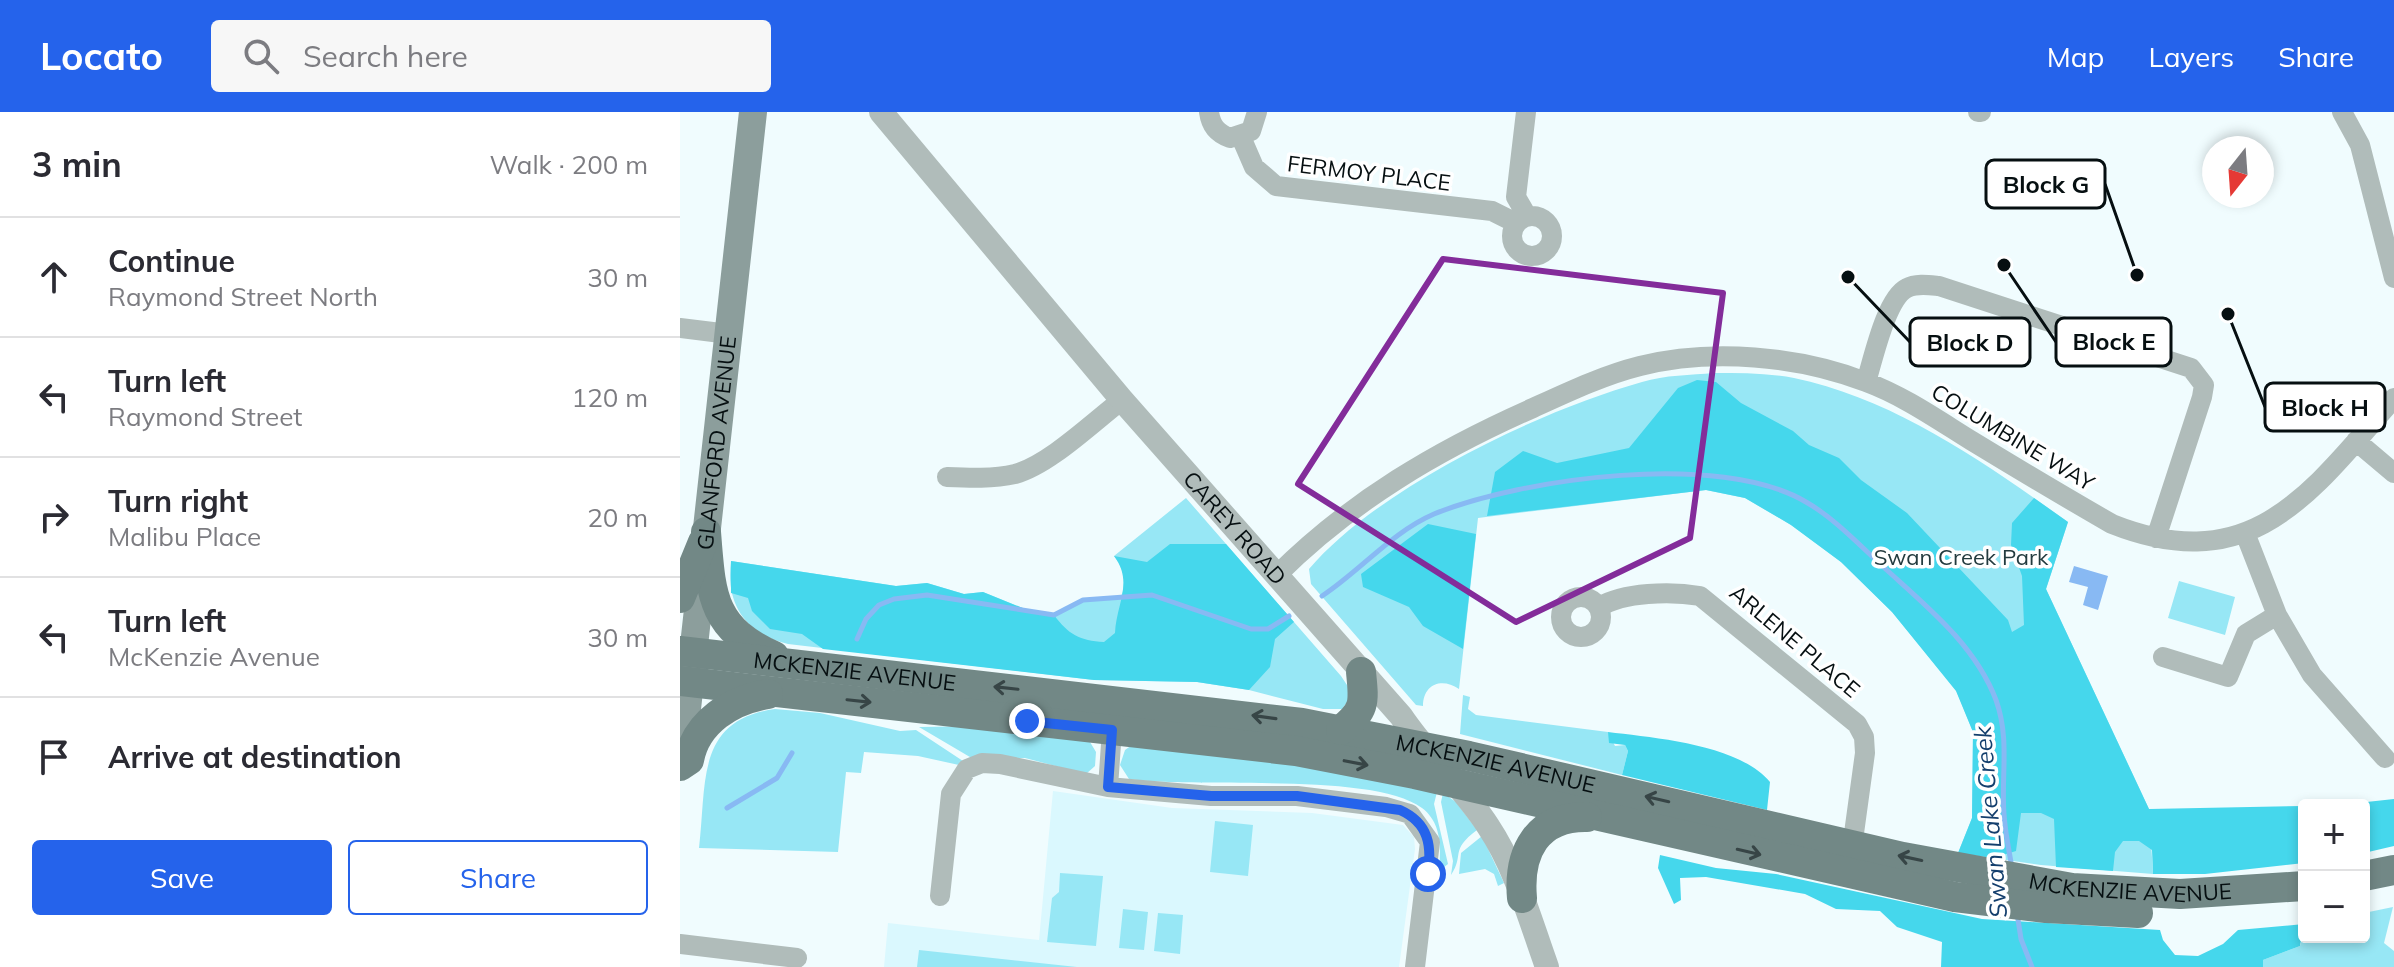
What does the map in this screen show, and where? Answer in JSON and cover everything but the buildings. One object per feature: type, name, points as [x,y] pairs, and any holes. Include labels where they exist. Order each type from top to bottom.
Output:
[{"type":"main road","name":"GLANFORD AVENUE","points":[[680,774],[686,651],[706,532],[753,112]]},
{"type":"main road","points":[[680,598],[706,532]]},
{"type":"main road","points":[[706,532],[710,583],[719,614],[732,631],[751,646],[790,664]]},
{"type":"main road","name":"MCKENZIE AVENUE","points":[[686,651],[1263,716],[1341,730],[1420,745],[1853,845],[1989,888]]},
{"type":"main road","points":[[1341,730],[1361,710],[1364,700],[1361,672]]},
{"type":"main road","name":"MCKENZIE AVENUE","points":[[685,682],[1296,751],[1474,796],[1602,818],[1848,875],[1989,888],[2180,913],[2298,904]]},
{"type":"main road","points":[[680,767],[689,760],[699,731],[723,712],[745,699],[782,693]]},
{"type":"main road","points":[[1522,898],[1520,875],[1525,855],[1547,827],[1564,817],[1602,818]]},
{"type":"main road","points":[[2370,875],[2394,870]]},
{"type":"main road","name":"MCKENZIE AVENUE","points":[[2044,896],[2180,894],[2298,886]]},
{"type":"main road","points":[[2370,894],[2394,888]]},
{"type":"street","name":"CAREY ROAD","points":[[881,112],[1122,400],[1401,716],[1420,745],[1474,796],[1500,846],[1547,967]]},
{"type":"street","points":[[1209,112],[1212,125],[1219,134],[1230,138],[1241,137],[1251,131],[1257,112]]},
{"type":"street","name":"FERMOY PLACE","points":[[1241,137],[1254,167],[1276,186],[1492,211],[1522,219],[1516,197],[1526,112]]},
{"type":"street","points":[[2342,112],[2360,145],[2394,278]]},
{"type":"street","points":[[1866,382],[1894,303],[1907,288],[1924,284],[1952,290],[2191,368],[2204,385],[2202,397],[2156,538]]},
{"type":"street","points":[[680,328],[729,334]]},
{"type":"street","name":"COLUMBINE WAY","points":[[1277,575],[1350,511],[1407,471],[1496,424],[1629,370],[1688,358],[1741,357],[1787,362],[1866,382],[1928,414],[2112,524],[2156,538],[2201,542],[2245,533],[2302,501],[2394,398]]},
{"type":"street","points":[[947,477],[1016,474],[1036,465],[1122,400]]},
{"type":"street","points":[[2356,441],[2394,473]]},
{"type":"street","points":[[2245,533],[2277,615],[2312,675],[2385,758]]},
{"type":"street","name":"ARLENE PLACE","points":[[1599,607],[1610,600],[1685,593],[1700,596],[1857,724],[1864,737],[1865,753],[1848,875]]},
{"type":"street","points":[[2163,657],[2228,677],[2246,634],[2277,615]]},
{"type":"street","points":[[1108,787],[1112,730]]},
{"type":"street","points":[[940,896],[951,794],[967,769],[982,763],[1108,787],[1211,796],[1297,796],[1386,807],[1410,814],[1430,842],[1415,967]]},
{"type":"street","points":[[1474,796],[1501,777],[1534,783],[1561,778]]},
{"type":"street","points":[[680,944],[797,958]]},
{"type":"highlighted area","points":[[1443,259],[1723,293],[1690,538],[1516,622],[1298,484]]},
{"type":"shaded area","points":[[1697,380],[1716,382],[1741,403],[1793,431],[1809,445],[1839,458],[1861,480],[1907,513],[2008,620],[2012,632],[2024,625],[2022,576],[2011,545],[2012,523],[2034,498],[2068,522],[2046,589],[2149,809],[2298,806],[2298,864],[2205,874],[2153,874],[2152,850],[2139,841],[2123,841],[2115,852],[2113,871],[2056,867],[2054,819],[2041,813],[2021,813],[2016,851],[1993,858],[1958,853],[1972,818],[1973,732],[1956,691],[1892,612],[1841,562],[1791,525],[1745,498],[1706,490],[1487,516],[1495,472],[1523,451],[1557,463],[1629,448],[1678,388]]},
{"type":"shaded area","points":[[1428,524],[1476,534],[1463,649],[1423,626],[1409,607],[1363,587],[1361,574]]},
{"type":"shaded area","points":[[1170,544],[1226,544],[1294,622],[1275,639],[1270,667],[1249,690],[1197,682],[1094,680],[823,649],[802,634],[770,629],[752,611],[748,598],[731,593],[731,561],[896,586],[927,583],[964,594],[983,592],[1030,611],[1054,615],[1075,635],[1104,642],[1115,633],[1122,594],[1123,575],[1114,556],[1147,562]]},
{"type":"shaded area","points":[[2074,566],[2108,576],[2098,610],[2083,605],[2088,587],[2069,582]]},
{"type":"shaded area","points":[[1608,732],[1695,745],[1738,759],[1770,782],[1767,810],[1622,775],[1628,751],[1625,745],[1609,743]]},
{"type":"shaded area","points":[[1053,791],[1172,808],[1312,813],[1403,825],[1414,837],[1415,849],[1399,967],[884,967],[888,923],[1039,940]]},
{"type":"shaded area","points":[[2394,799],[2394,846],[2370,852],[2370,802]]},
{"type":"shaded area","points":[[1660,855],[1716,868],[1776,874],[1982,919],[2160,930],[2163,940],[2175,955],[2198,956],[2223,944],[2238,930],[2298,925],[2298,943],[2301,943],[2300,946],[2263,960],[2263,967],[1941,967],[1942,942],[1897,927],[1880,911],[1836,909],[1805,894],[1706,877],[1680,878],[1681,900],[1674,904],[1658,868]]},
{"type":"green space","name":"Swan Creek Park","points":[[1714,373],[1794,378],[1868,401],[1938,436],[2068,522],[2046,589],[2149,809],[2153,874],[2041,865],[1958,853],[1972,818],[1973,732],[1956,690],[1892,612],[1841,562],[1791,525],[1745,498],[1706,490],[1478,518],[1459,689],[1453,685],[1435,685],[1426,692],[1423,706],[1416,705],[1311,584],[1309,569],[1339,539],[1376,509],[1463,456],[1510,432],[1601,395],[1660,378]]},
{"type":"green space","points":[[1186,498],[1341,676],[1353,694],[1342,709],[1323,709],[1249,690],[1197,682],[1094,680],[788,644],[750,625],[735,604],[731,591],[731,561],[896,586],[927,583],[964,594],[983,592],[1030,611],[1054,615],[1083,600],[1121,596],[1124,576],[1114,556]]},
{"type":"green space","points":[[2179,581],[2235,597],[2225,635],[2168,618]]},
{"type":"green space","points":[[1463,695],[1470,697],[1468,709],[1476,715],[1608,732],[1615,746],[1625,745],[1628,751],[1622,775],[1460,734]]},
{"type":"green space","points":[[775,709],[820,713],[900,731],[916,730],[963,761],[959,765],[918,756],[864,752],[861,773],[846,772],[838,852],[699,848],[705,778],[718,741],[730,726],[749,715]]},
{"type":"green space","points":[[986,726],[1090,742],[1096,752],[1095,766],[1086,774],[1025,758],[975,760],[919,727]]},
{"type":"green space","points":[[1132,745],[1273,759],[1437,792],[1434,804],[1448,864],[1439,871],[1439,836],[1429,814],[1398,797],[1365,789],[1325,785],[1129,779],[1120,765],[1125,750]]},
{"type":"green space","points":[[1443,793],[1456,802],[1477,830],[1460,848],[1451,875],[1453,861],[1441,802]]},
{"type":"green space","points":[[1215,821],[1253,825],[1248,876],[1210,872]]},
{"type":"green space","points":[[1482,836],[1504,883],[1498,886],[1494,874],[1485,869],[1459,874],[1461,853]]},
{"type":"green space","points":[[1060,873],[1103,876],[1096,946],[1047,942],[1052,898],[1059,892]]},
{"type":"green space","points":[[2393,907],[2384,943],[2394,951],[2394,967],[2263,967],[2263,960],[2301,943],[2370,943],[2370,912]]},
{"type":"green space","points":[[1123,909],[1148,912],[1144,950],[1119,948]]},
{"type":"green space","points":[[1158,913],[1183,915],[1180,954],[1154,951]]},
{"type":"green space","points":[[919,950],[1077,967],[917,967]]},
{"type":"waterway","name":"Swan Lake Creek","points":[[1322,596],[1404,531],[1434,514],[1472,501],[1568,481],[1621,475],[1724,477],[1769,486],[1806,502],[1839,526],[1936,615],[1977,663],[1996,700],[2003,729],[2003,800],[2012,868]]},
{"type":"waterway","name":"Swan Lake Creek","points":[[857,639],[866,619],[879,605],[894,599],[927,595],[1054,615],[1083,600],[1152,595],[1251,629],[1268,629],[1289,616]]},
{"type":"waterway","name":"Swan Lake Creek","points":[[727,808],[777,778],[792,753]]},
{"type":"waterway","name":"Swan Lake Creek","points":[[2017,913],[2021,939],[2032,967]]},
{"type":"place","name":"Block E","points":[[2004,265]]},
{"type":"place","name":"Block G","points":[[2137,275]]},
{"type":"place","name":"Block D","points":[[1848,277]]},
{"type":"place","name":"Block H","points":[[2228,314]]},
{"type":"route","points":[[1027,721],[1112,730],[1108,787],[1211,796],[1297,796],[1400,810],[1419,823],[1430,842],[1428,874]]}]
